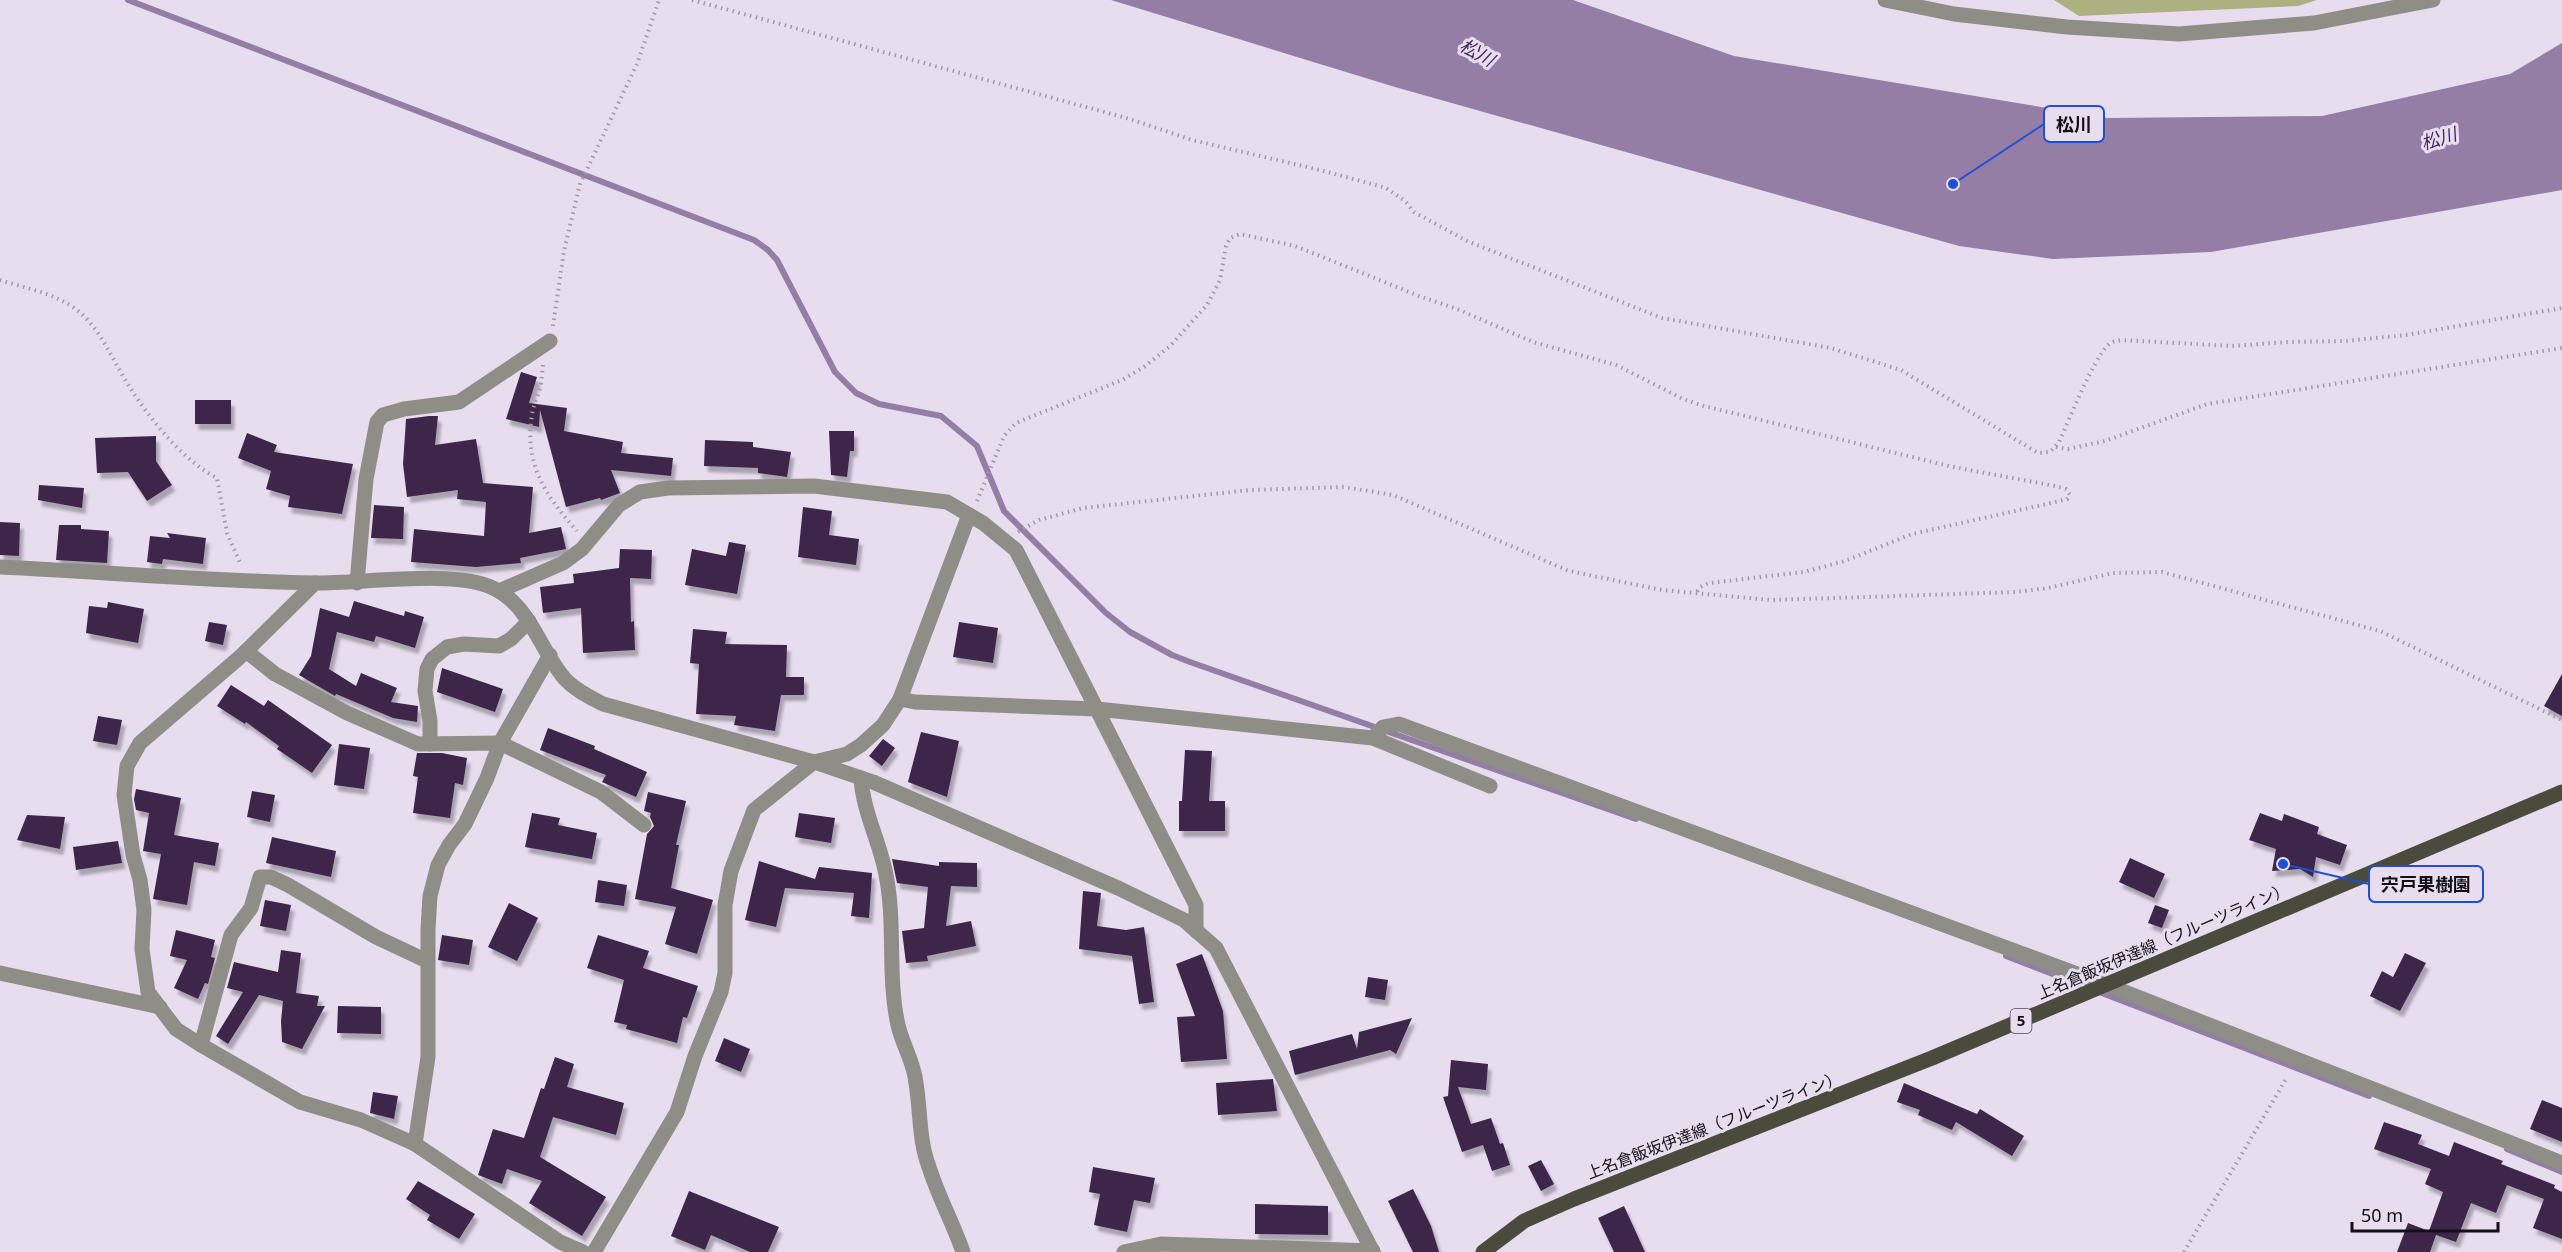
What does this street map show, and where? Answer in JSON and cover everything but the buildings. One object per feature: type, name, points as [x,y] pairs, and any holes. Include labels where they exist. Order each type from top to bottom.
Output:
[{"type":"main road","name":"上名倉飯坂伊達線（フルーツライン）","points":[[1483,1252],[1524,1221],[1574,1199],[1932,1058],[2562,792]]},
{"type":"street","points":[[1885,0],[1954,14],[2067,27],[2178,34],[2314,23],[2433,0]]},
{"type":"street","points":[[357,582],[366,479],[377,422],[383,415],[404,409],[459,402],[550,341]]},
{"type":"street","points":[[499,591],[562,563],[588,542],[619,505],[640,492],[668,488],[814,486],[947,502],[1017,550],[1196,905],[1196,931]]},
{"type":"street","points":[[594,1252],[677,1112],[695,1056],[721,992],[725,973],[727,894],[731,871],[754,810],[814,762],[847,754],[883,725],[900,699],[969,515]]},
{"type":"street","points":[[0,567],[315,583],[446,579],[480,583],[499,591],[522,609],[566,679],[583,693],[603,704],[814,762],[861,778],[1118,888],[1184,920],[1216,948],[1373,1251],[1161,1245],[1124,1252]]},
{"type":"street","points":[[315,583],[246,651],[140,743],[127,766],[124,795],[144,910],[142,949],[148,993],[176,1029],[201,1045],[300,1102],[362,1120],[415,1144],[560,1242],[583,1252]]},
{"type":"street","points":[[430,744],[430,721],[425,691],[427,669],[432,659],[447,647],[464,644],[499,646],[511,639],[529,621]]},
{"type":"street","points":[[246,651],[276,674],[367,723],[418,744],[500,743],[601,792],[644,825]]},
{"type":"street","points":[[415,1144],[428,1057],[430,896],[438,865],[449,845],[465,824],[487,778],[500,743],[550,655]]},
{"type":"street","points":[[900,699],[915,702],[1097,709],[1373,738],[1490,786]]},
{"type":"street","points":[[1373,738],[1383,727],[1399,724],[2107,984],[2562,1163]]},
{"type":"street","points":[[861,778],[864,801],[886,874],[894,933],[892,957],[894,996],[898,1026],[915,1075],[920,1137],[929,1168],[951,1216],[963,1252]]},
{"type":"street","points":[[201,1045],[231,935],[251,908],[260,877],[271,877],[288,885],[376,937],[428,961]]},
{"type":"street","points":[[0,973],[160,1007]]},
{"type":"path","points":[[588,542],[553,501],[537,475],[529,432],[550,341],[564,251],[580,184],[637,64],[659,0]]},
{"type":"path","points":[[692,0],[1118,116],[1192,140],[1386,188],[1406,201],[1414,212],[1467,241],[1662,318],[1831,348],[1901,370],[1970,410],[2031,450],[2045,454],[2055,447],[2100,358],[2113,342],[2121,340],[2232,346],[2345,341],[2406,335],[2562,308]]},
{"type":"path","points":[[969,515],[979,498],[1004,436],[1016,423],[1122,380],[1144,367],[1170,346],[1207,305],[1220,280],[1226,246],[1230,238],[1240,234],[1306,249],[1533,342],[1616,365],[1683,399],[1704,406],[1953,467],[2055,486],[2066,489],[2070,495],[2067,499],[2052,503],[1912,534],[1845,561],[1814,570],[1709,583],[1700,586],[1696,593]]},
{"type":"path","points":[[0,280],[50,296],[76,309],[100,333],[129,386],[176,447],[198,468],[218,478],[227,533],[248,579]]},
{"type":"path","points":[[2055,447],[2068,449],[2105,441],[2206,404],[2562,348]]},
{"type":"path","points":[[1005,540],[1039,520],[1083,508],[1250,490],[1344,487],[1394,495],[1569,571],[1662,590],[1771,600],[2016,592],[2048,588],[2113,573],[2162,572],[2380,630],[2562,720]]},
{"type":"path","points":[[2184,1252],[2286,1079]]},
{"type":"green space","points":[[2054,0],[2317,0],[2298,6],[2079,16]]},
{"type":"water","points":[[1111,0],[1573,0],[1734,56],[2107,118],[2322,116],[2510,74],[2562,43],[2562,190],[2211,252],[2053,259],[1959,246],[1395,87]]},
{"type":"waterway","points":[[128,0],[754,240],[777,260],[835,372],[856,393],[879,404],[941,416],[977,446],[1004,511],[1106,613],[1130,632],[1190,662],[1636,819]]},
{"type":"waterway","points":[[2006,956],[2369,1096]]},
{"type":"waterway","points":[[2507,1149],[2562,1172]]},
{"type":"place","name":"松川","points":[[1953,184]]},
{"type":"place","name":"宍戸果樹園","points":[[2283,864]]}]
